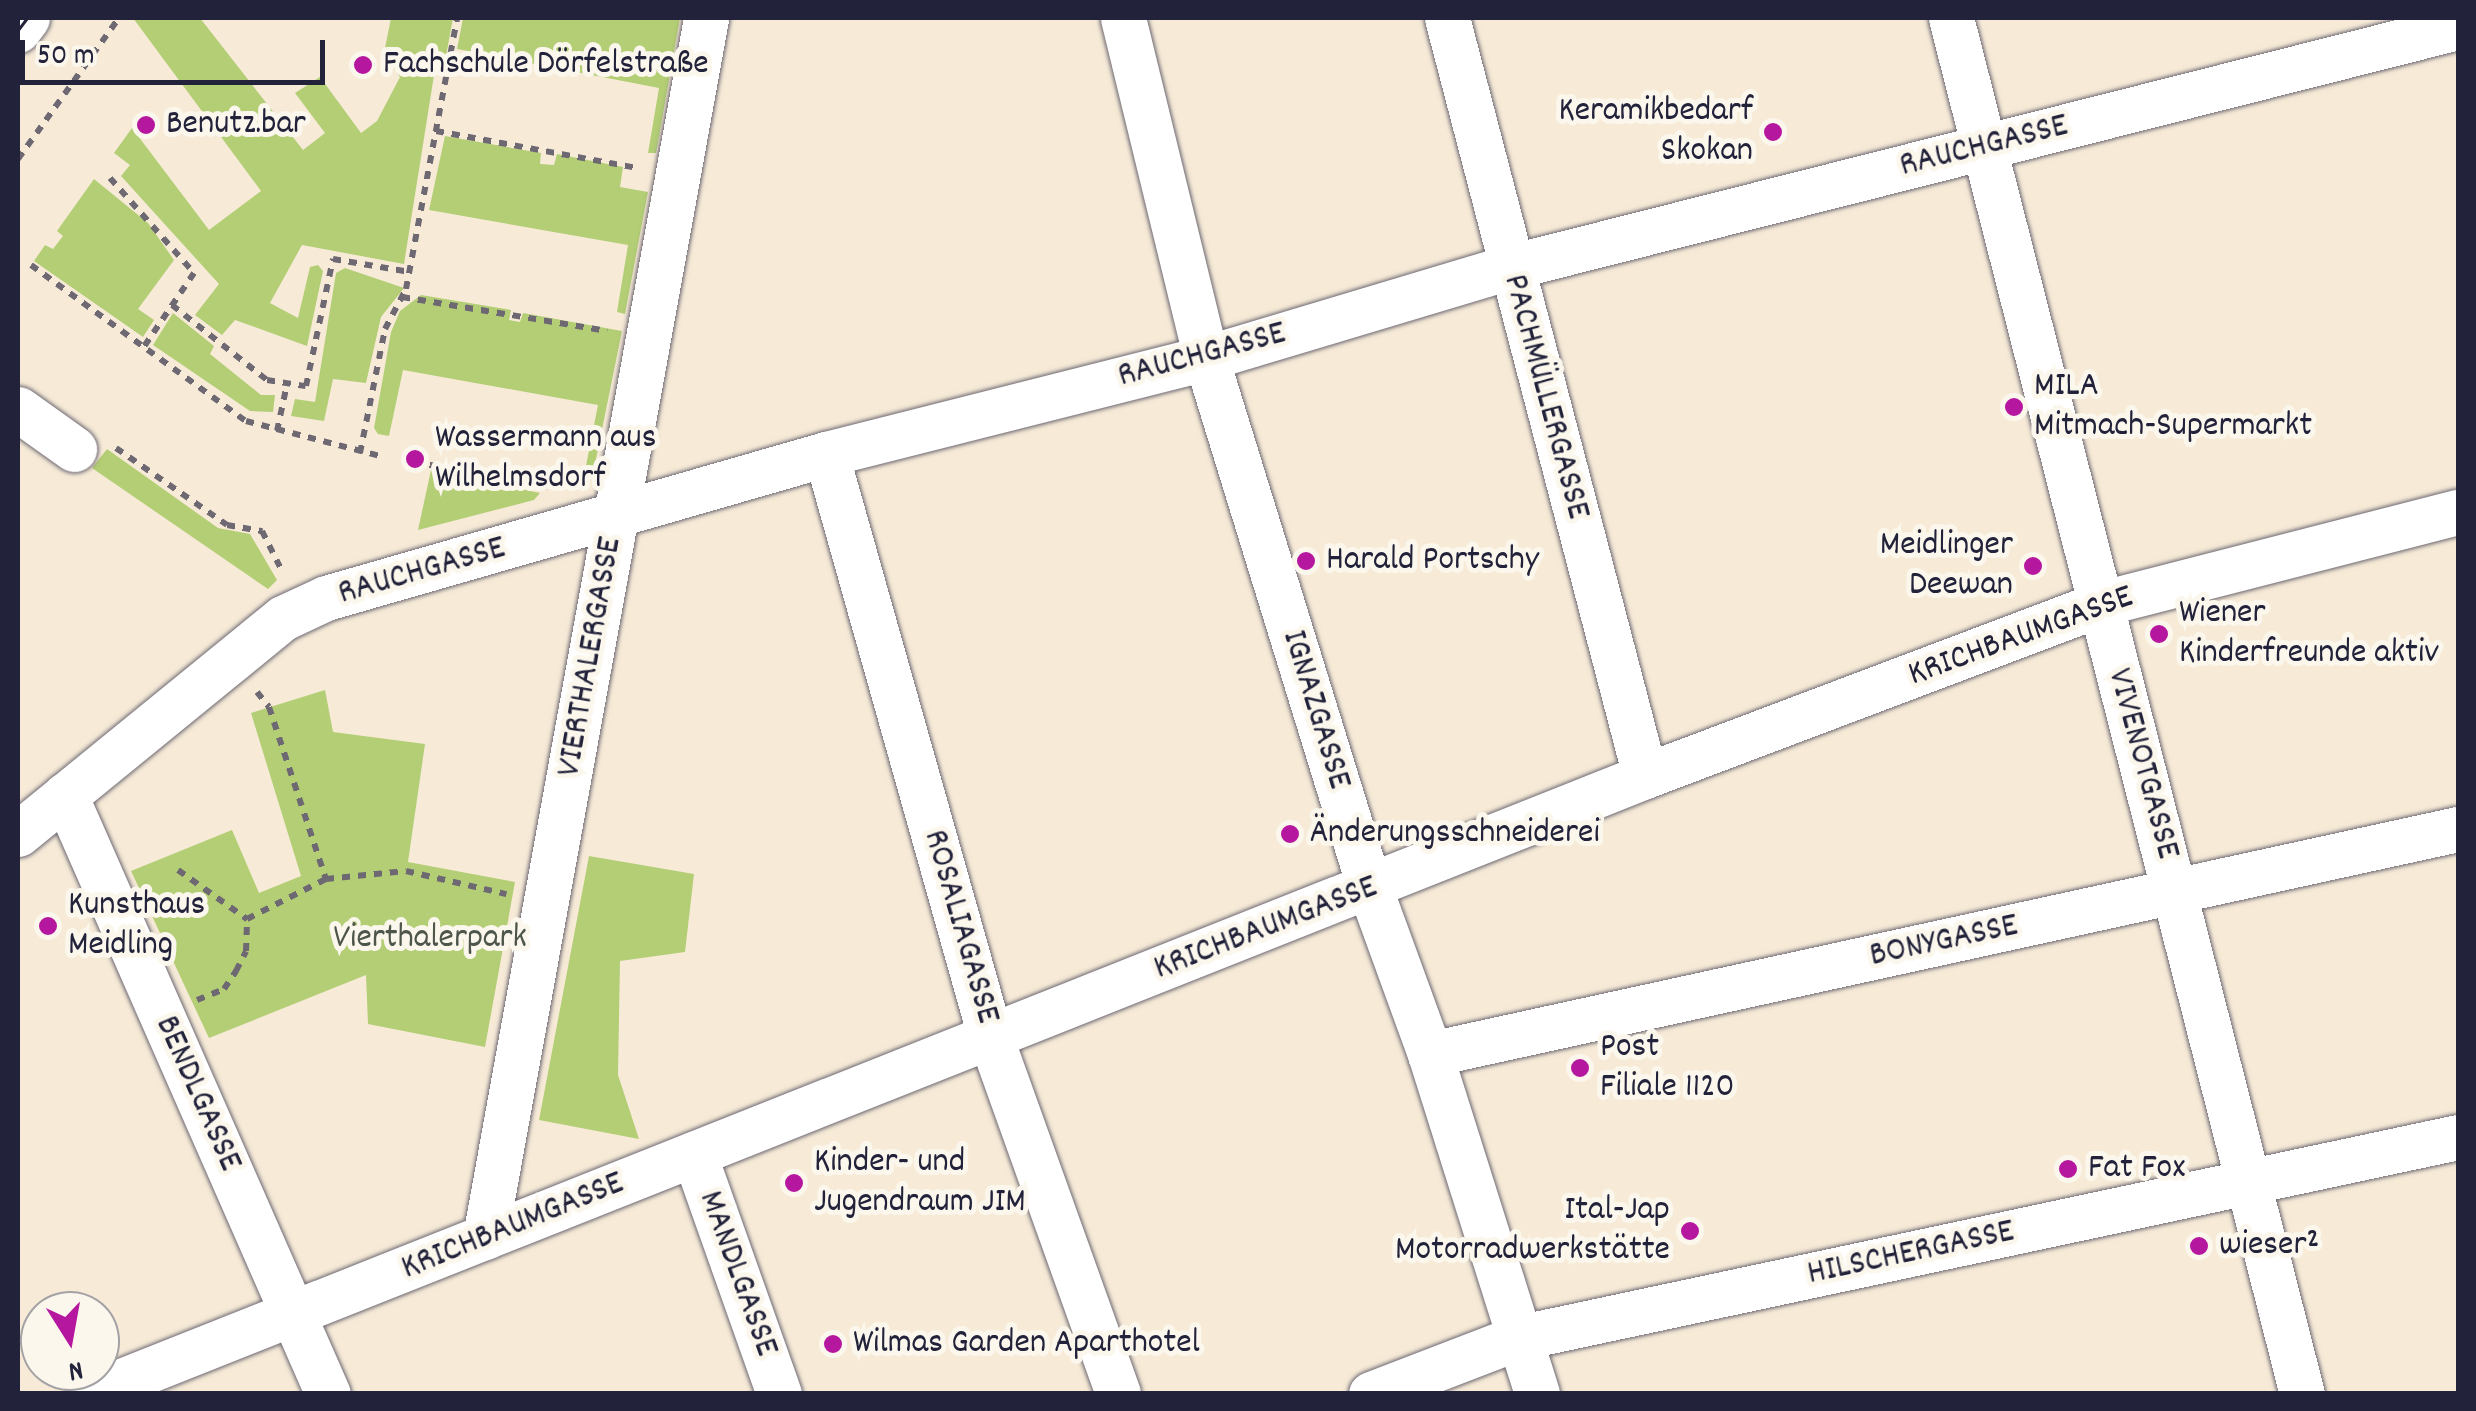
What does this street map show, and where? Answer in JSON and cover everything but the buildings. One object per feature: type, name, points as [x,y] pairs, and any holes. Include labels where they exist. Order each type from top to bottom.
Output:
[{"type":"street","points":[[18,30],[27,18]]},
{"type":"street","name":"VIERTHALERGASSE","points":[[485,1238],[706,18]]},
{"type":"street","name":"IGNAZGASSE","points":[[1123,18],[1206,358],[1370,889],[1430,1054],[1537,1394]]},
{"type":"street","name":"PACHMÜLLERGASSE","points":[[1448,18],[1645,776]]},
{"type":"street","name":"VIVENOTGASSE","points":[[1950,18],[2302,1394]]},
{"type":"street","name":"RAUCHGASSE","points":[[18,834],[283,618],[326,598],[826,454],[1206,358],[1510,267],[2458,27]]},
{"type":"street","points":[[18,409],[74,449]]},
{"type":"street","name":"ROSALIAGASSE","points":[[826,454],[990,1036],[1118,1394]]},
{"type":"street","name":"KRICHBAUMGASSE","points":[[89,1394],[1370,889],[1645,776],[2099,604],[2458,512]]},
{"type":"street","name":"BENDLGASSE","points":[[66,795],[328,1394]]},
{"type":"street","name":"BONYGASSE","points":[[1430,1054],[2458,829]]},
{"type":"street","name":"HILSCHERGASSE","points":[[1371,1394],[1517,1338],[2458,1136]]},
{"type":"street","name":"MANDLGASSE","points":[[694,1154],[779,1394]]},
{"type":"path","points":[[18,159],[119,18]]},
{"type":"path","points":[[360,452],[385,329],[410,272],[458,18]]},
{"type":"path","points":[[436,130],[678,176]]},
{"type":"path","points":[[110,178],[194,273],[142,348]]},
{"type":"path","points":[[172,305],[268,380],[306,386],[333,259],[410,272]]},
{"type":"path","points":[[30,265],[224,409],[276,431],[384,457]]},
{"type":"path","points":[[402,297],[648,338]]},
{"type":"path","points":[[276,431],[287,384]]},
{"type":"path","points":[[74,449],[109,444],[226,525],[262,531],[286,580],[326,598]]},
{"type":"path","points":[[414,462],[556,488]]},
{"type":"path","points":[[231,660],[270,707],[326,878]]},
{"type":"path","points":[[178,870],[248,919]]},
{"type":"path","points":[[248,919],[326,878],[406,871],[546,904]]},
{"type":"path","points":[[162,1015],[224,989],[246,951],[248,919]]},
{"type":"green space","points":[[133,18],[200,18],[303,150],[325,133],[295,93],[320,77],[361,133],[377,121],[400,77],[384,53],[391,18],[453,18],[446,56],[435,69],[404,264],[302,245],[270,303],[298,318],[310,267],[318,265],[323,271],[307,346],[235,320],[222,335],[195,315],[219,284],[121,176],[130,165],[114,153],[132,128],[209,230],[261,191]]},
{"type":"green space","points":[[463,18],[680,18],[656,153],[648,153],[659,88],[457,49]]},
{"type":"green space","points":[[445,136],[541,153],[540,164],[554,165],[557,154],[623,167],[620,187],[648,192],[625,314],[617,312],[628,245],[429,210]]},
{"type":"green space","points":[[94,179],[148,223],[174,260],[138,309],[154,320],[143,337],[34,261],[45,245],[53,249],[63,236],[57,231]]},
{"type":"green space","points":[[345,268],[404,288],[381,317],[366,383],[333,379],[324,421],[291,416],[295,399],[315,402],[336,273]]},
{"type":"green space","points":[[421,295],[511,310],[509,320],[520,322],[523,313],[622,331],[594,469],[585,471],[598,405],[403,370],[389,436],[378,434],[374,428],[391,332],[400,311]]},
{"type":"green space","points":[[173,313],[214,346],[210,354],[261,395],[275,395],[273,412],[250,411],[153,345]]},
{"type":"green space","points":[[107,449],[218,528],[250,534],[277,580],[268,589],[92,468]]},
{"type":"green space","points":[[431,470],[540,493],[534,500],[418,530]]},
{"type":"green space","name":"Vierthalerpark","points":[[325,690],[333,732],[425,744],[408,862],[515,882],[485,1047],[368,1024],[366,975],[209,1038],[131,871],[232,830],[259,893],[301,876],[251,713]]},
{"type":"green space","points":[[589,856],[694,874],[685,952],[620,961],[618,1075],[639,1139],[539,1120]]},
{"type":"tram line","points":[[18,30],[27,18]]},
{"type":"place","name":"Fachschule Dörfelstraße","points":[[363,65]]},
{"type":"place","name":"Benutz.bar","points":[[146,125]]},
{"type":"place","name":"Keramikbedarf Skokan","points":[[1773,132]]},
{"type":"place","name":"MILA Mitmach-Supermarkt","points":[[2014,407]]},
{"type":"place","name":"Wassermann aus Wilhelmsdorf","points":[[415,459]]},
{"type":"place","name":"Harald Portschy","points":[[1306,561]]},
{"type":"place","name":"Meidlinger Deewan","points":[[2033,566]]},
{"type":"place","name":"Wiener Kinderfreunde aktiv","points":[[2159,634]]},
{"type":"place","name":"Änderungsschneiderei","points":[[1290,834]]},
{"type":"place","name":"Kunsthaus Meidling","points":[[48,926]]},
{"type":"place","name":"Post Filiale 1120","points":[[1580,1068]]},
{"type":"place","name":"Fat Fox","points":[[2068,1169]]},
{"type":"place","name":"Kinder- und Jugendraum JIM","points":[[794,1183]]},
{"type":"place","name":"Ital-Jap Motorradwerkstätte","points":[[1690,1231]]},
{"type":"place","name":"wieser²","points":[[2199,1246]]},
{"type":"place","name":"Wilmas Garden Aparthotel","points":[[833,1344]]}]
